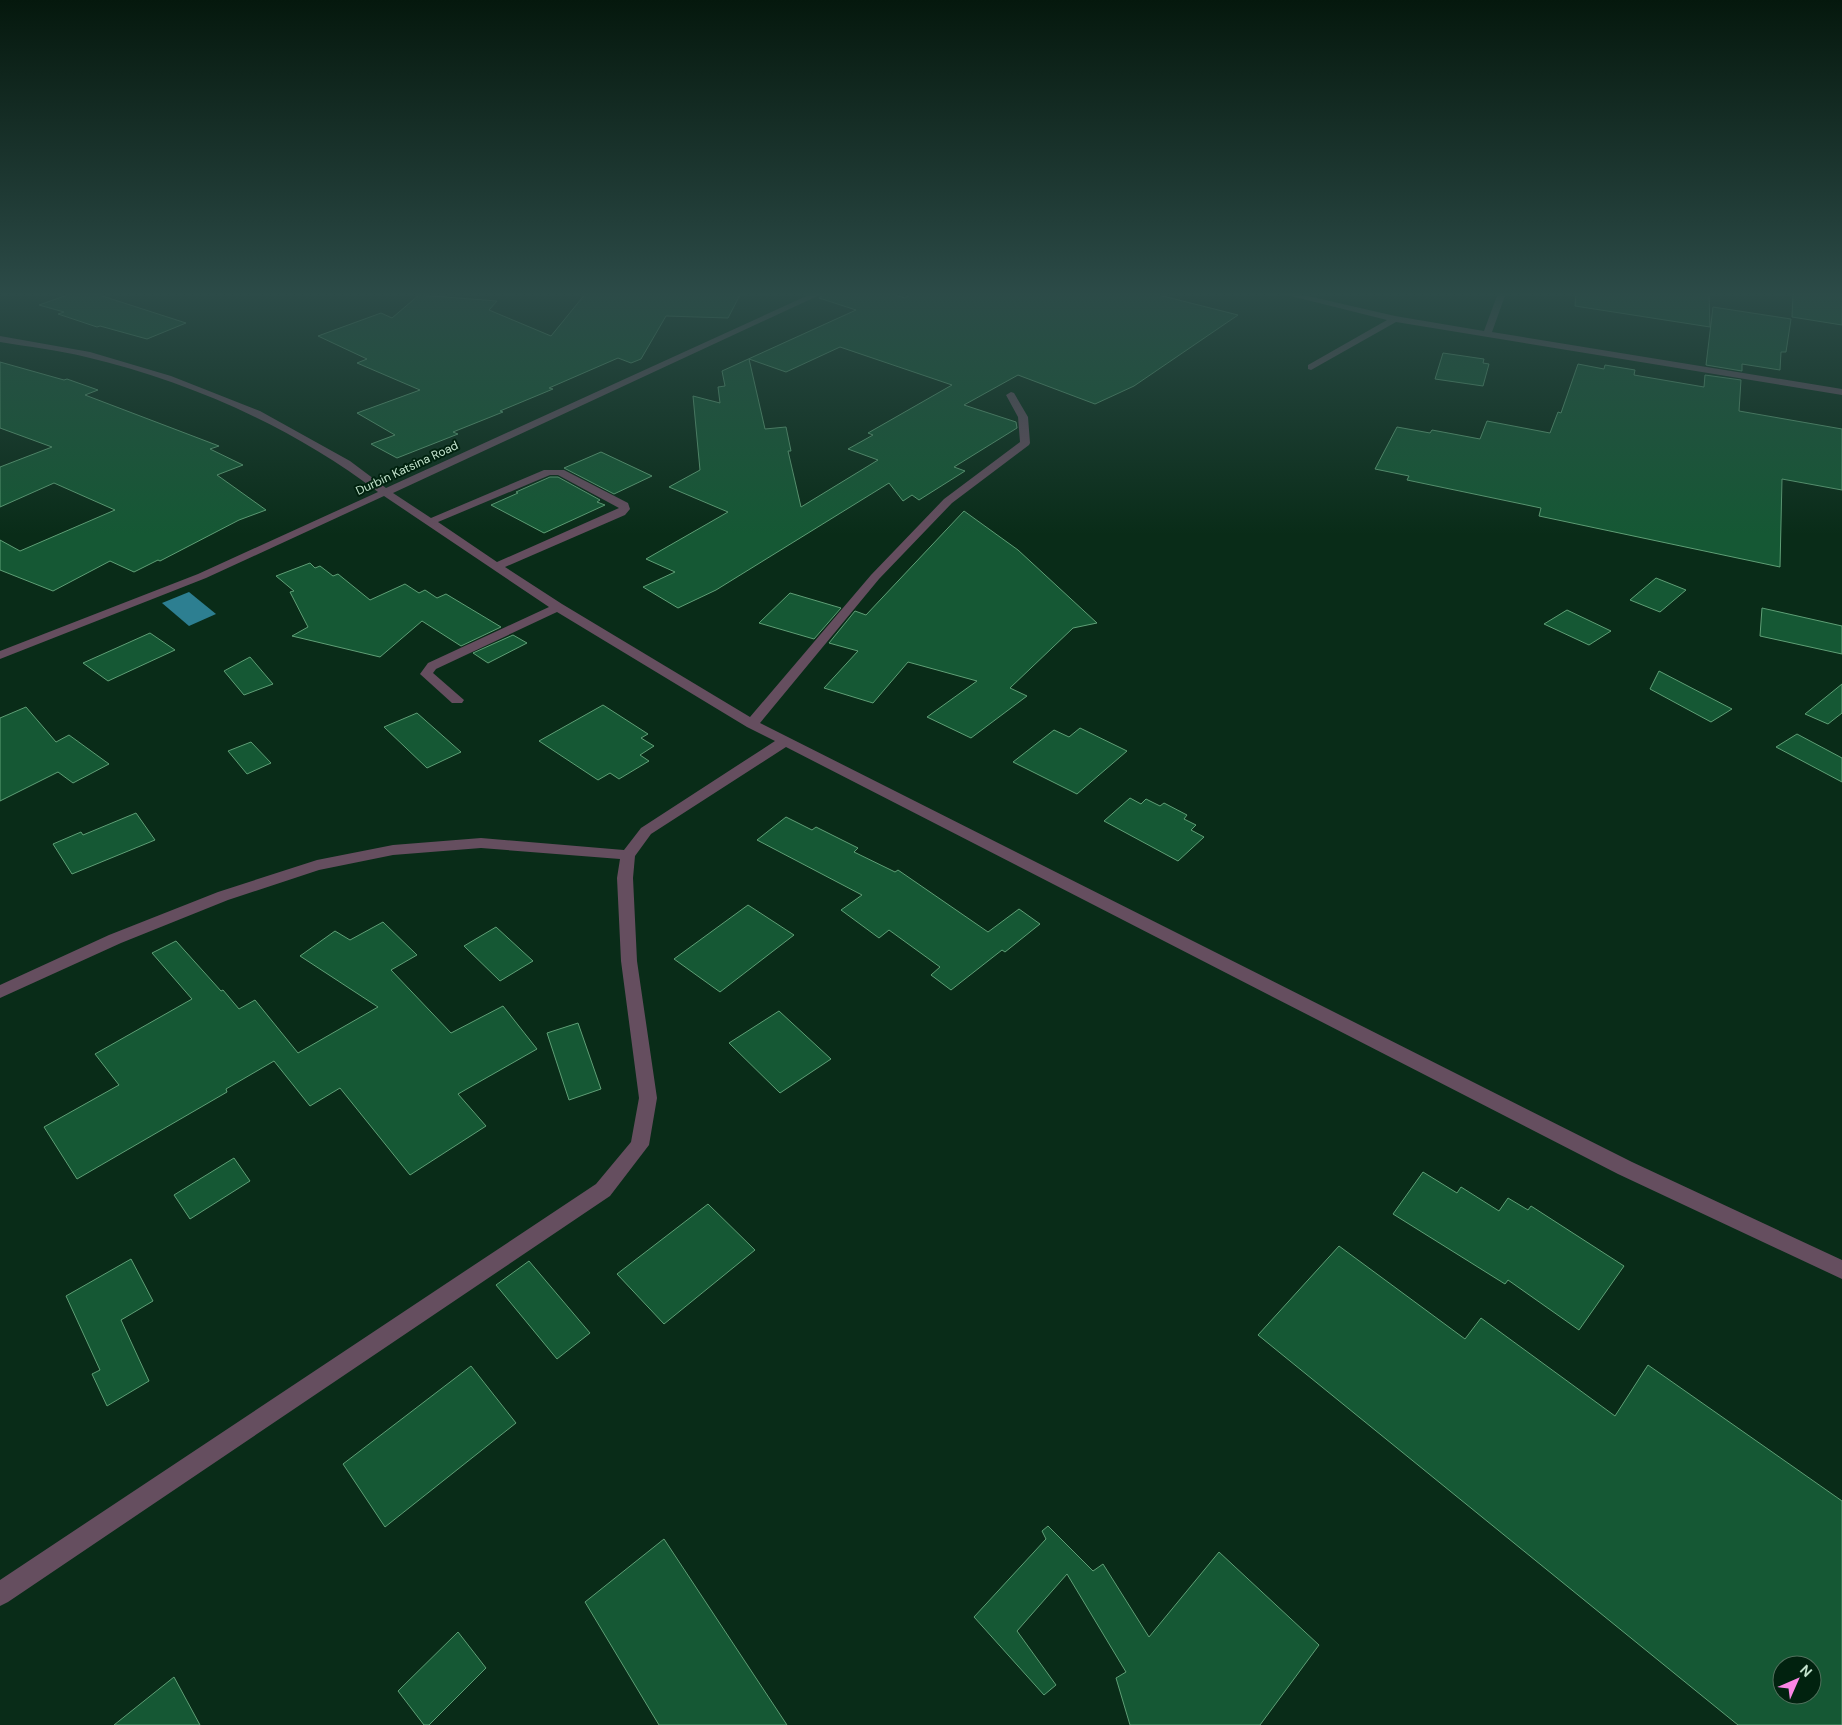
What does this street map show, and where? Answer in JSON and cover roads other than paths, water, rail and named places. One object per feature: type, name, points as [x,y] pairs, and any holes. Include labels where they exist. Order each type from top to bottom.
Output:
[{"type":"street","points":[[153,374],[257,413],[346,463],[385,492],[558,607],[752,724],[1599,1154],[1842,1270]]},
{"type":"street","name":"Durbin Katsina Road","points":[[2,652],[202,576],[644,374]]},
{"type":"street","points":[[1729,374],[1842,392]]},
{"type":"street","points":[[752,724],[875,577],[948,500],[1025,443],[1023,418],[1011,395]]},
{"type":"street","points":[[430,522],[548,472],[560,472],[624,505],[625,509],[621,513],[497,566]]},
{"type":"street","points":[[457,700],[426,674],[432,666],[558,607]]},
{"type":"street","points":[[0,1594],[603,1190],[640,1145],[648,1098],[629,961],[625,878],[628,855],[646,831],[785,741]]},
{"type":"street","points":[[0,992],[115,939],[224,896],[318,865],[393,850],[481,843],[628,855]]},
{"type":"water","points":[[189,592],[216,614],[189,626],[162,603]]}]
